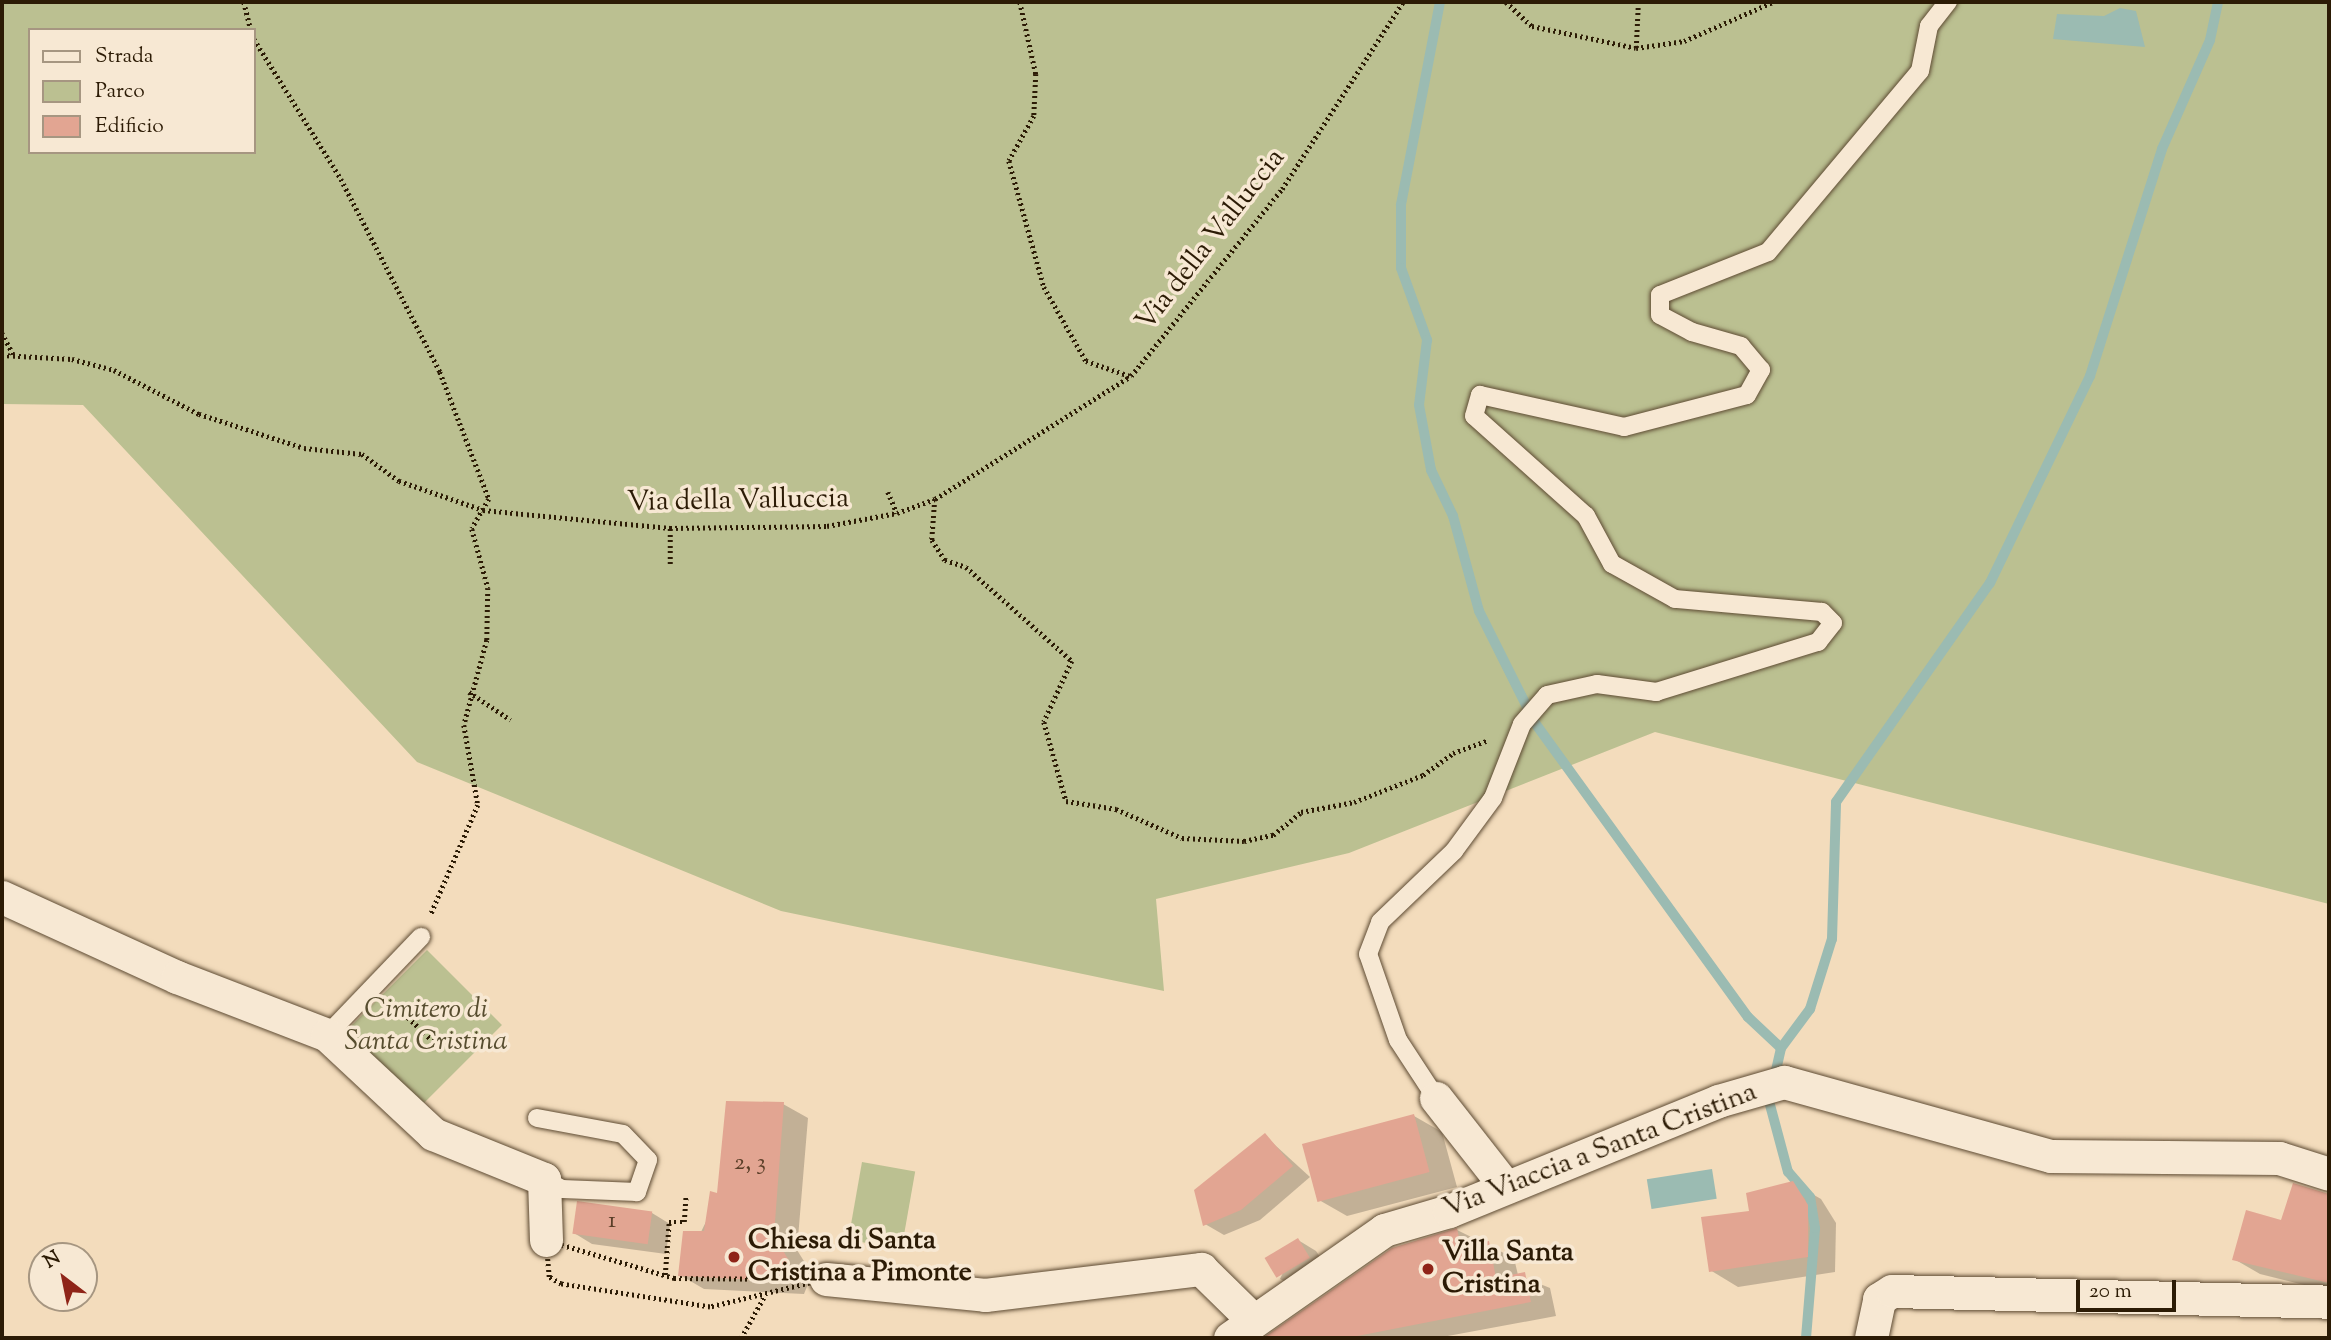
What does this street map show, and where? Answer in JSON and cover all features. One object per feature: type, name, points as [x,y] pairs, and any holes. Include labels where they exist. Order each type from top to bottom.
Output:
[{"type":"street","points":[[2,897],[177,978],[327,1035],[433,1134],[544,1179],[546,1240]]},
{"type":"street","name":"Via Viaccia a Santa Cristina","points":[[1241,1329],[1384,1230],[1505,1186],[1718,1101],[1784,1082],[2052,1156],[2279,1158],[2329,1174]]},
{"type":"street","points":[[1436,1098],[1505,1186]]},
{"type":"street","points":[[827,1279],[985,1295],[1202,1269],[1241,1329]]},
{"type":"street","points":[[1871,1338],[1879,1299],[1892,1291],[2329,1302]]},
{"type":"lane","points":[[1436,1098],[1398,1040],[1368,954],[1380,922],[1454,851],[1493,798],[1522,724],[1547,695],[1597,684],[1656,692],[1818,642],[1833,623],[1822,612],[1675,598],[1612,565],[1586,516],[1474,416],[1480,395],[1624,427],[1747,395],[1760,370],[1741,346],[1692,332],[1661,315],[1660,295],[1768,252],[1920,71],[1929,26],[1948,2]]},
{"type":"lane","points":[[327,1035],[421,937]]},
{"type":"lane","points":[[537,1118],[623,1134],[648,1160],[637,1192],[562,1189],[544,1179]]},
{"type":"path","points":[[244,2],[250,28]]},
{"type":"path","points":[[1020,2],[1036,74],[1034,116],[1009,161],[1044,287],[1086,361],[1131,376]]},
{"type":"path","name":"Via della Valluccia","points":[[2,355],[13,354],[114,370],[199,414],[304,448],[362,454],[399,481],[483,510],[670,528],[827,526],[897,513],[935,499],[1131,376],[1282,188],[1403,2]]},
{"type":"path","points":[[1506,2],[1532,26],[1636,48],[1684,41],[1773,2]]},
{"type":"path","points":[[1636,48],[1638,5]]},
{"type":"path","points":[[256,42],[341,179],[440,372],[480,464],[489,499],[472,529],[488,588],[487,640],[469,692],[464,725],[478,805],[421,937]]},
{"type":"path","points":[[2,334],[13,354]]},
{"type":"path","points":[[888,492],[897,513]]},
{"type":"path","points":[[935,499],[932,540],[945,560],[966,567],[1072,661],[1044,722],[1066,801],[1116,809],[1182,838],[1244,841],[1273,835],[1301,812],[1354,802],[1423,775],[1453,753],[1522,724]]},
{"type":"path","points":[[670,528],[670,564]]},
{"type":"path","points":[[469,692],[511,720]]},
{"type":"path","points":[[374,984],[433,1042]]},
{"type":"path","points":[[665,1275],[669,1222],[684,1222],[686,1196]]},
{"type":"path","points":[[741,1338],[765,1294],[710,1307],[561,1284],[549,1277],[546,1240],[665,1275],[719,1282],[827,1279]]},
{"type":"green space","points":[[2,2],[2329,2],[2329,904],[1655,732],[1349,853],[1156,899],[1164,991],[781,911],[417,762],[83,405],[2,404]]},
{"type":"green space","name":"Cimitero di Santa Cristina","points":[[427,950],[502,1025],[415,1112],[340,1037]]},
{"type":"green space","points":[[862,1162],[915,1171],[901,1249],[848,1240]]},
{"type":"water","points":[[2120,8],[2136,11],[2145,47],[2053,39],[2057,14],[2104,16]]},
{"type":"water","points":[[1712,1169],[1717,1199],[1652,1209],[1647,1179]]},
{"type":"building","points":[[726,1101],[784,1102],[774,1235],[788,1259],[779,1281],[678,1276],[683,1231],[704,1231],[710,1191],[717,1193]]},
{"type":"building","points":[[1414,1114],[1430,1172],[1317,1202],[1302,1144]]},
{"type":"building","points":[[1265,1133],[1293,1166],[1241,1210],[1203,1226],[1194,1190]]},
{"type":"building","points":[[1793,1181],[1808,1205],[1808,1257],[1709,1272],[1701,1217],[1749,1211],[1746,1193]]},
{"type":"building","points":[[2293,1183],[2329,1194],[2329,1283],[2232,1260],[2246,1210],[2281,1220]]},
{"type":"building","points":[[577,1201],[652,1212],[648,1244],[572,1234]]},
{"type":"building","name":"Villa Santa Cristina","points":[[1457,1228],[1461,1247],[1489,1241],[1496,1278],[1525,1272],[1531,1302],[1347,1338],[1263,1338],[1392,1248]]},
{"type":"building","points":[[1298,1238],[1310,1258],[1276,1278],[1265,1258]]},
{"type":"waterway","points":[[1440,2],[1401,205],[1401,268],[1427,340],[1419,405],[1431,470],[1453,516],[1479,611],[1535,723],[1748,1017],[1781,1048]]},
{"type":"waterway","points":[[1806,1338],[1815,1228],[1810,1197],[1788,1172],[1769,1101],[1781,1048],[1810,1009],[1832,939],[1836,802],[1990,583],[2090,376],[2162,149],[2210,40],[2218,2]]},
{"type":"place","name":"Chiesa di Santa Cristina a Pimonte","points":[[734,1257]]},
{"type":"place","name":"Villa Santa Cristina","points":[[1428,1269]]}]
